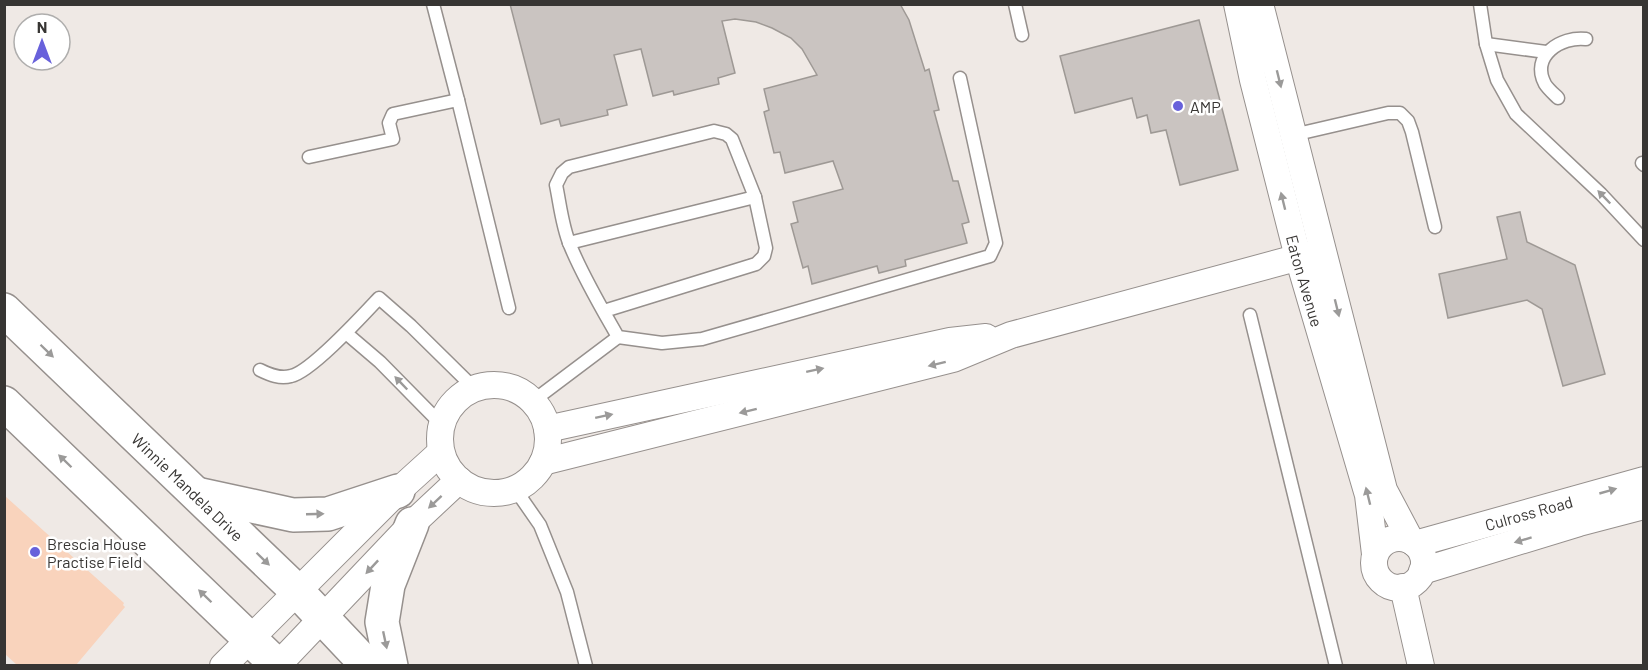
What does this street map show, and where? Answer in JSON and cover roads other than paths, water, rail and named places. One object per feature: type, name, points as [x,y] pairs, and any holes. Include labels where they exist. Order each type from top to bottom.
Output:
[{"type":"main road","name":"Winnie Mandela Drive","points":[[4,310],[298,592],[368,666]]},
{"type":"main road","points":[[4,403],[278,665]]},
{"type":"main road","points":[[196,494],[293,515],[328,514],[398,491]]},
{"type":"main road","points":[[391,666],[382,622],[388,585],[412,524]]},
{"type":"street","name":"Eaton Avenue","points":[[1238,4],[1253,80],[1384,490],[1413,542]]},
{"type":"street","name":"Eaton Avenue","points":[[1260,4],[1293,135],[1310,254],[1368,495],[1375,554]]},
{"type":"street","points":[[543,462],[953,360],[1011,335],[1310,254]]},
{"type":"street","points":[[547,429],[950,341],[1011,335]]},
{"type":"street","points":[[490,386],[506,387],[520,392],[533,401],[542,414],[547,429],[548,446],[543,462],[532,478],[515,489],[496,493],[476,490],[459,480],[448,468],[441,452],[442,425],[449,409],[460,397],[475,389],[490,386]]},
{"type":"street","points":[[223,666],[398,491],[441,452]]},
{"type":"street","points":[[278,665],[412,524],[459,480]]},
{"type":"street","name":"Culross Road","points":[[1413,542],[1644,480]]},
{"type":"street","name":"Culross Road","points":[[1422,571],[1579,523],[1644,506]]},
{"type":"street","points":[[1400,538],[1413,542],[1423,556],[1422,571],[1418,579],[1411,584],[1403,587],[1392,586],[1384,582],[1377,574],[1374,565],[1375,554],[1381,545],[1390,539],[1400,538]]},
{"type":"street","points":[[1403,587],[1421,666]]},
{"type":"lane","points":[[433,4],[509,308]]},
{"type":"lane","points":[[1015,4],[1022,35]]},
{"type":"lane","points":[[1480,4],[1486,44],[1497,80],[1516,114],[1601,194],[1644,240]]},
{"type":"lane","points":[[1486,44],[1546,52],[1560,43],[1578,38],[1586,39]]},
{"type":"lane","points":[[1546,52],[1542,69],[1543,78],[1546,86],[1558,99]]},
{"type":"lane","points":[[533,401],[618,337],[662,343],[702,339],[990,256],[996,243],[960,78]]},
{"type":"lane","points":[[309,157],[393,139],[389,123],[393,114],[458,100]]},
{"type":"lane","points":[[1293,135],[1388,113],[1400,113],[1408,121],[1412,132],[1435,227]]},
{"type":"lane","points":[[604,311],[756,264],[764,256],[766,248],[755,197],[732,139],[726,134],[714,131],[569,167],[562,173],[556,185],[569,243],[604,311],[618,337]]},
{"type":"lane","points":[[569,243],[755,197]]},
{"type":"lane","points":[[260,370],[278,377],[300,374],[346,333],[379,298],[475,389]]},
{"type":"lane","points":[[1250,315],[1336,666]]},
{"type":"lane","points":[[346,333],[380,362],[442,425]]},
{"type":"lane","points":[[515,489],[540,525],[564,583],[586,666]]},
{"type":"place","name":"AMP","points":[[1178,106]]},
{"type":"place","name":"Brescia House Practise Field","points":[[35,552]]}]
